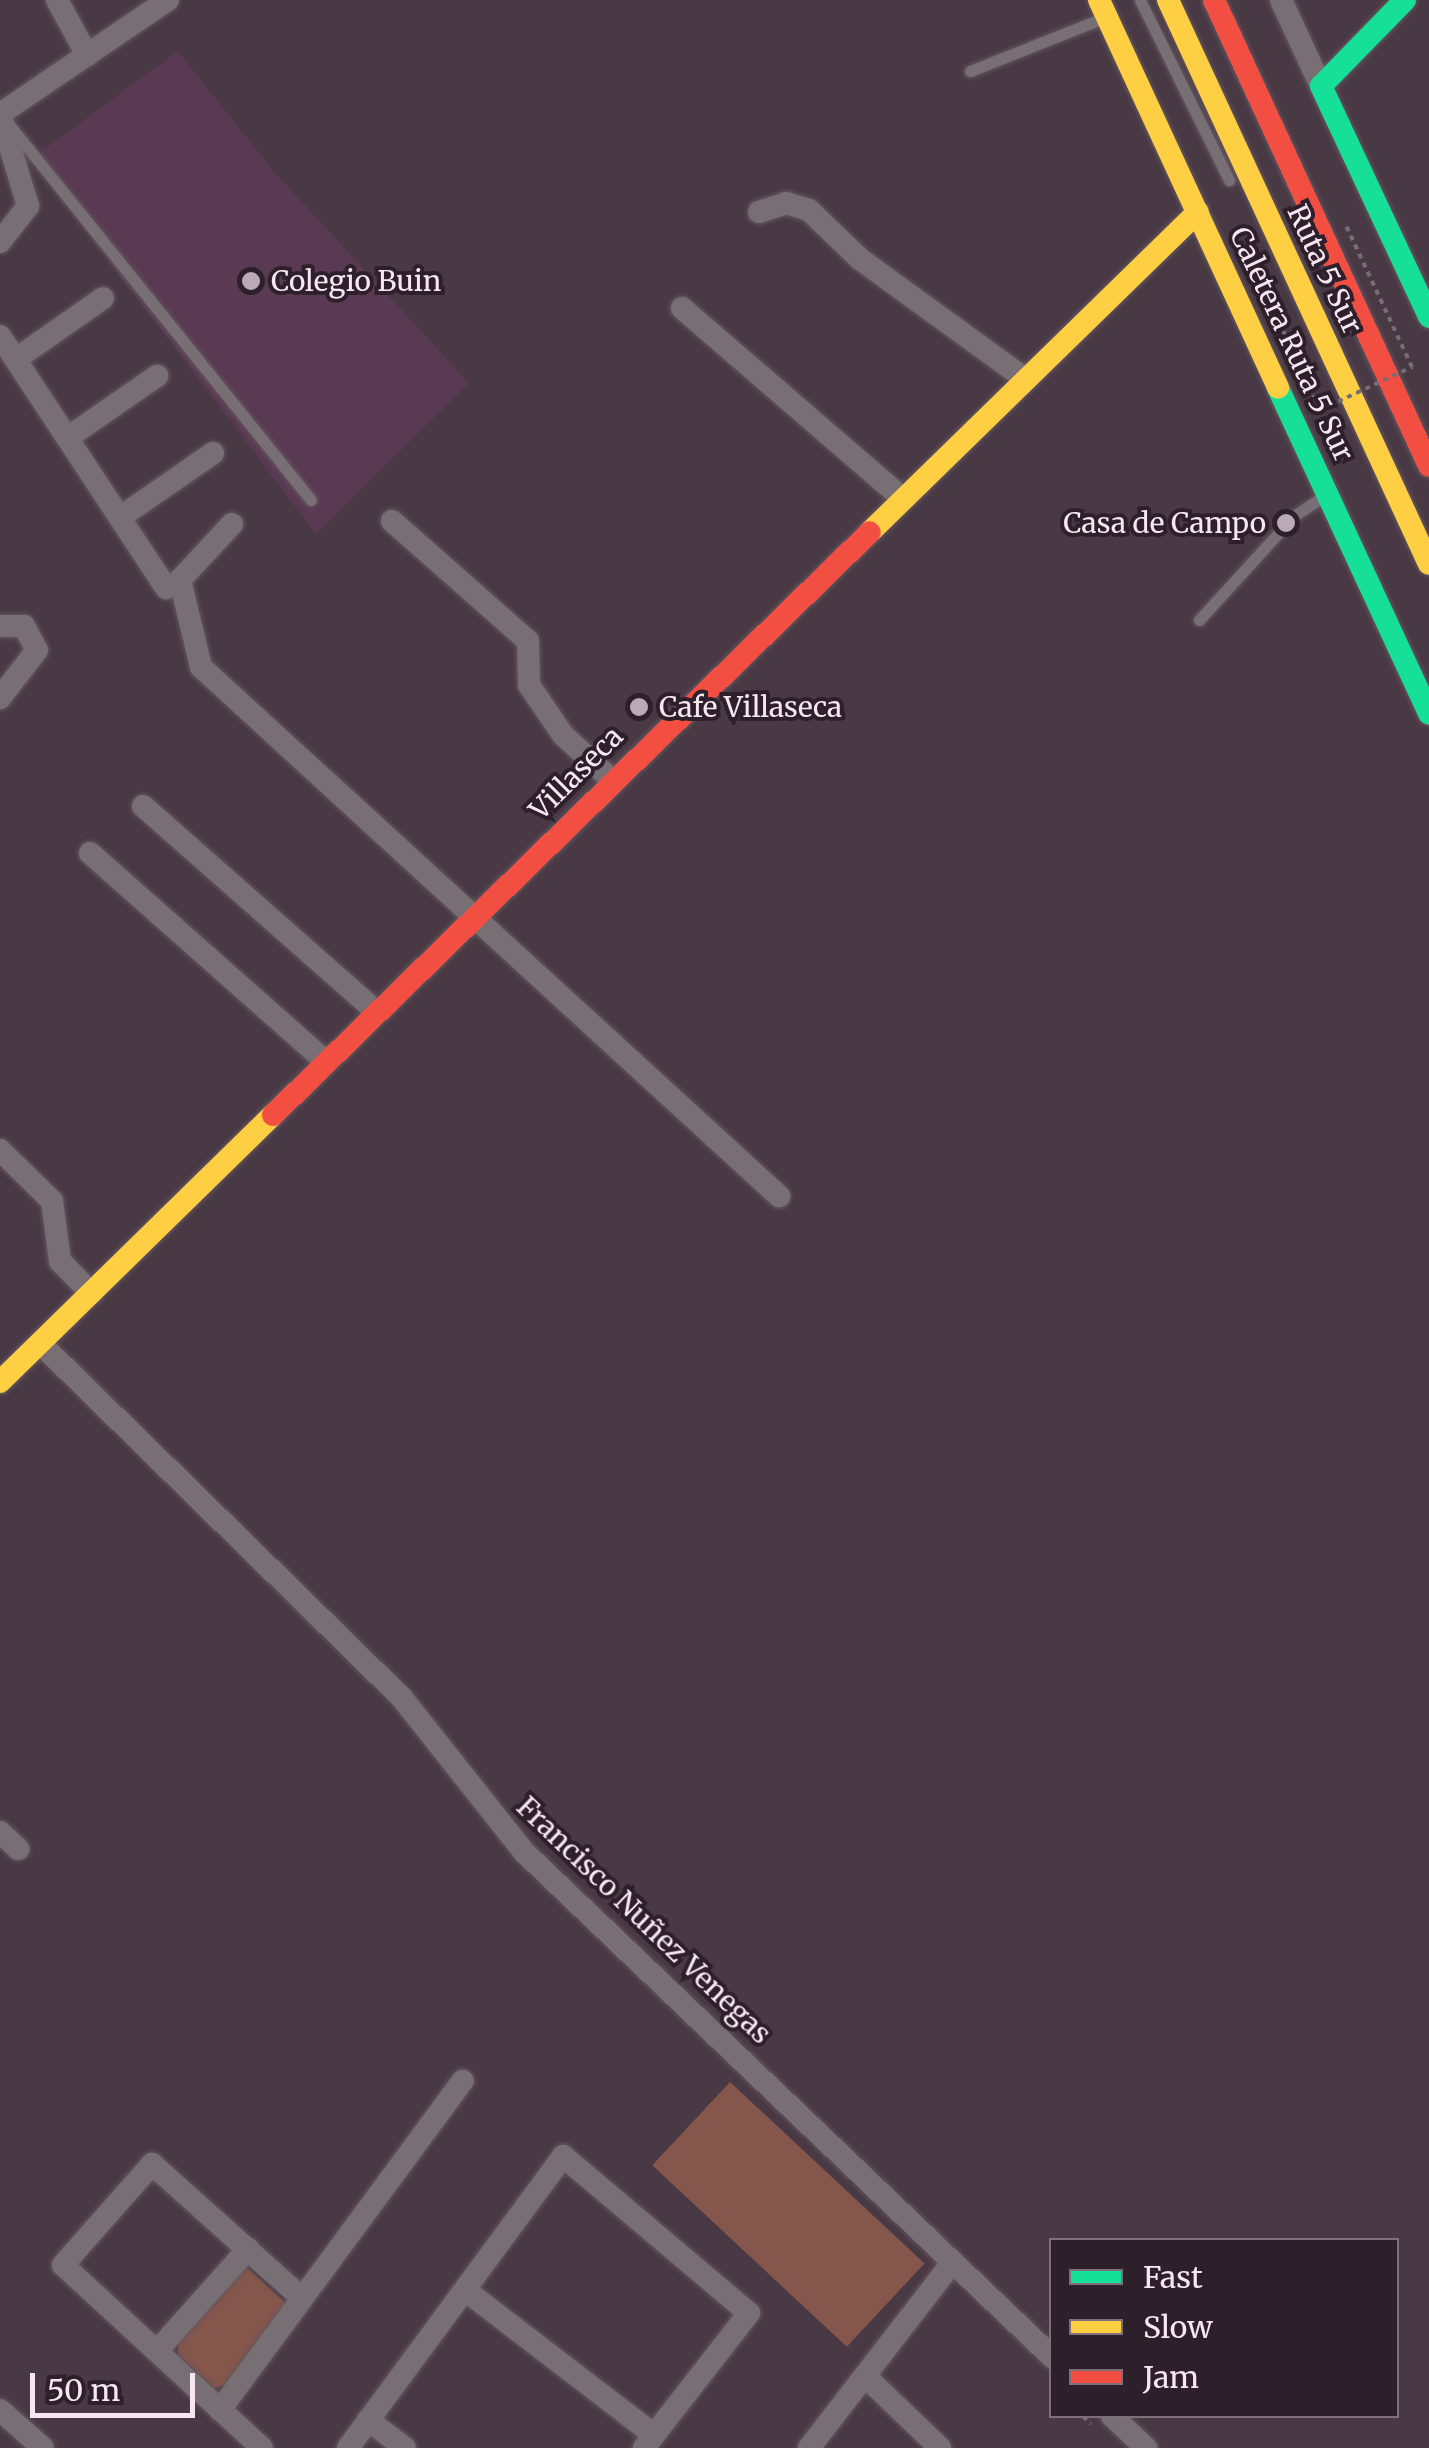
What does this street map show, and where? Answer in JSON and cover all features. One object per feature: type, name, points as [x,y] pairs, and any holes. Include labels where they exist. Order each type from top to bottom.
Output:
[{"type":"main road","name":"Ruta 5 Sur","points":[[1168,0],[1429,564]]},
{"type":"main road","name":"Ruta 5 Sur","points":[[1214,0],[1429,466]]},
{"type":"main road","points":[[1405,0],[1321,86],[1429,317]]},
{"type":"main road","name":"Caletera Ruta 5 Sur","points":[[1103,8],[1429,714]]},
{"type":"main road","name":"Villaseca","points":[[0,1382],[1021,376],[1198,212]]},
{"type":"street","points":[[58,0],[87,56]]},
{"type":"street","points":[[1280,0],[1321,86]]},
{"type":"street","points":[[0,242],[28,206],[0,114],[165,1]]},
{"type":"street","points":[[758,212],[786,202],[809,210],[860,259],[1021,376]]},
{"type":"street","points":[[16,359],[103,298]]},
{"type":"street","points":[[688,304],[905,491]]},
{"type":"street","points":[[0,336],[125,514],[166,588]]},
{"type":"street","points":[[70,436],[156,376]]},
{"type":"street","points":[[125,514],[213,453]]},
{"type":"street","points":[[392,521],[528,641],[528,685],[563,735],[612,780]]},
{"type":"street","points":[[232,524],[180,580],[201,667],[478,912],[778,1196]]},
{"type":"street","points":[[0,698],[37,650],[29,630],[5,624]]},
{"type":"street","points":[[143,806],[376,1012]]},
{"type":"street","points":[[90,853],[326,1062]]},
{"type":"street","points":[[0,1150],[52,1201],[60,1261],[91,1293]]},
{"type":"street","name":"Francisco Nuñez Venegas","points":[[40,1344],[402,1698],[524,1852],[1049,2354]]},
{"type":"street","points":[[0,1832],[18,1849]]},
{"type":"street","points":[[220,2410],[463,2081]]},
{"type":"street","points":[[348,2448],[368,2420],[464,2290],[563,2156],[749,2313],[649,2441],[464,2290]]},
{"type":"street","points":[[262,2448],[63,2265],[152,2164],[302,2298]]},
{"type":"street","points":[[157,2351],[248,2249]]},
{"type":"street","points":[[809,2448],[952,2262]]},
{"type":"street","points":[[864,2376],[940,2448]]},
{"type":"street","points":[[0,2410],[42,2448]]},
{"type":"street","points":[[1114,2418],[1146,2448]]},
{"type":"street","points":[[368,2420],[405,2448]]},
{"type":"lane","points":[[1140,0],[1204,136],[1300,287]]},
{"type":"lane","points":[[970,70],[1103,8]]},
{"type":"lane","points":[[0,114],[60,176],[311,500]]},
{"type":"lane","points":[[1199,620],[1294,516],[1328,494]]},
{"type":"path","points":[[1254,268],[1320,410],[1412,367],[1345,223]]},
{"type":"shaded area","name":"Colegio Buin","points":[[178,51],[277,175],[469,383],[316,534],[31,159]]},
{"type":"shaded area","points":[[730,2082],[925,2263],[847,2347],[652,2165]]},
{"type":"shaded area","points":[[244,2265],[287,2304],[227,2385],[214,2388],[178,2355],[178,2340]]},
{"type":"traffic: fast","points":[[1405,0],[1321,86],[1429,317]]},
{"type":"traffic: fast","points":[[1278,388],[1429,714]]},
{"type":"traffic: slow","points":[[1099,0],[1278,388]]},
{"type":"traffic: slow","points":[[1168,0],[1429,564]]},
{"type":"traffic: slow","points":[[870,532],[1198,212]]},
{"type":"traffic: slow","points":[[0,1382],[273,1115]]},
{"type":"traffic: jam","points":[[1214,0],[1429,466]]},
{"type":"traffic: jam","points":[[273,1115],[870,532]]},
{"type":"place","name":"Colegio Buin","points":[[251,281]]},
{"type":"place","name":"Casa de Campo","points":[[1286,523]]},
{"type":"place","name":"Cafe Villaseca","points":[[639,707]]}]
